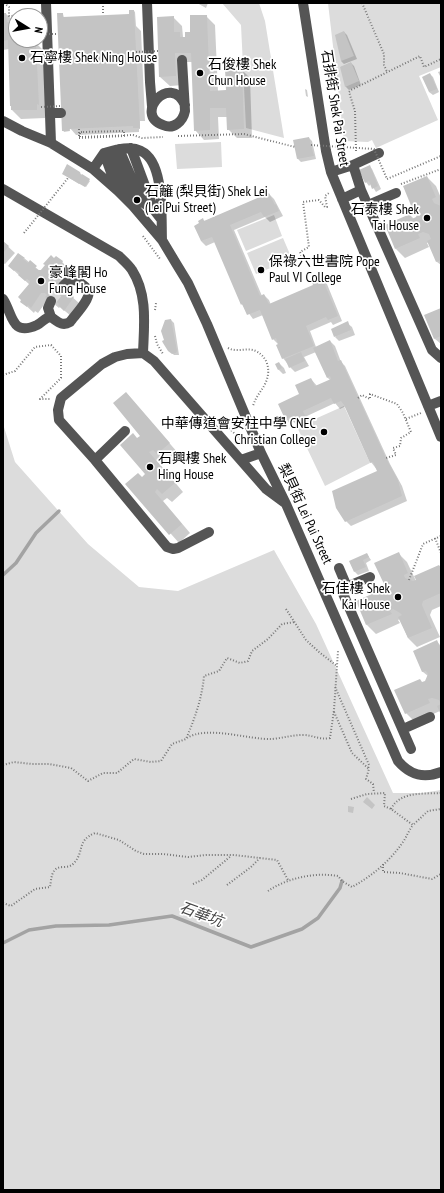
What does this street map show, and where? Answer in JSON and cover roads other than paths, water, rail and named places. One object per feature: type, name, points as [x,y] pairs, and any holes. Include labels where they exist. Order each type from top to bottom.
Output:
[{"type":"street","points":[[46,3],[51,143]]},
{"type":"street","points":[[147,3],[152,112],[157,122],[161,125],[172,126],[181,121],[185,111],[182,60]]},
{"type":"street","name":"石排街 Shek Pai Street","points":[[303,3],[326,151],[331,172],[441,437]]},
{"type":"street","points":[[152,106],[158,97],[168,93],[179,96],[185,105]]},
{"type":"street","points":[[51,114],[61,110]]},
{"type":"street","name":"梨貝街 Lei Pui Street","points":[[3,121],[51,143],[93,169],[133,206],[162,240],[188,283],[207,324],[261,453],[286,504],[398,761],[405,770],[420,775],[428,776],[441,772]]},
{"type":"street","points":[[93,169],[112,151],[131,148],[142,151],[151,160],[158,174],[162,240]]},
{"type":"street","points":[[131,148],[154,210],[161,219]]},
{"type":"street","points":[[112,151],[118,191]]},
{"type":"street","points":[[112,151],[133,206]]},
{"type":"street","points":[[112,151],[142,202],[154,210]]},
{"type":"street","points":[[331,172],[351,161],[379,153]]},
{"type":"street","points":[[351,161],[361,190],[432,350],[441,358]]},
{"type":"street","points":[[3,189],[119,256],[132,269],[139,284],[143,298],[145,317],[143,353]]},
{"type":"street","points":[[342,199],[361,190]]},
{"type":"street","points":[[368,205],[396,193]]},
{"type":"street","points":[[51,302],[48,308],[51,317],[60,324],[67,324],[88,298],[89,292],[87,288],[76,280],[68,281],[63,286]]},
{"type":"street","points":[[3,299],[14,323],[19,327],[32,327],[39,324],[46,317],[51,317]]},
{"type":"street","points":[[209,532],[178,548],[173,549],[167,547],[95,460],[59,420],[58,410],[61,398],[102,364],[115,357],[127,354],[143,353],[154,361],[266,489],[286,504]]},
{"type":"street","points":[[428,406],[441,401]]},
{"type":"street","points":[[95,460],[125,431]]},
{"type":"street","points":[[241,460],[261,453]]},
{"type":"street","points":[[339,568],[347,587]]},
{"type":"street","points":[[370,577],[341,589],[411,749]]},
{"type":"street","points":[[361,677],[377,669]]},
{"type":"street","points":[[403,729],[430,717]]},
{"type":"waterway","points":[[3,575],[16,563],[36,533],[59,511]]},
{"type":"waterway","name":"石華坑","points":[[3,943],[29,930],[56,926],[109,925],[172,916],[251,947],[302,929],[318,918],[340,888],[342,881]]},
{"type":"tunnel","points":[[51,301],[63,286]]},
{"type":"place","name":"石寧樓 Shek Ning House","points":[[22,58]]},
{"type":"place","name":"石俊樓 Shek Chun House","points":[[200,73]]},
{"type":"place","name":"石籬 (梨貝街) Shek Lei (Lei Pui Street)","points":[[137,200]]},
{"type":"place","name":"石泰樓 Shek Tai House","points":[[427,218]]},
{"type":"place","name":"保祿六世書院 Pope Paul VI College","points":[[261,270]]},
{"type":"place","name":"豪峰閣 Ho Fung House","points":[[41,281]]},
{"type":"place","name":"中華傳道會安柱中學 CNEC Christian College","points":[[324,432]]},
{"type":"place","name":"石興樓 Shek Hing House","points":[[150,467]]},
{"type":"place","name":"石佳樓 Shek Kai House","points":[[398,597]]}]
